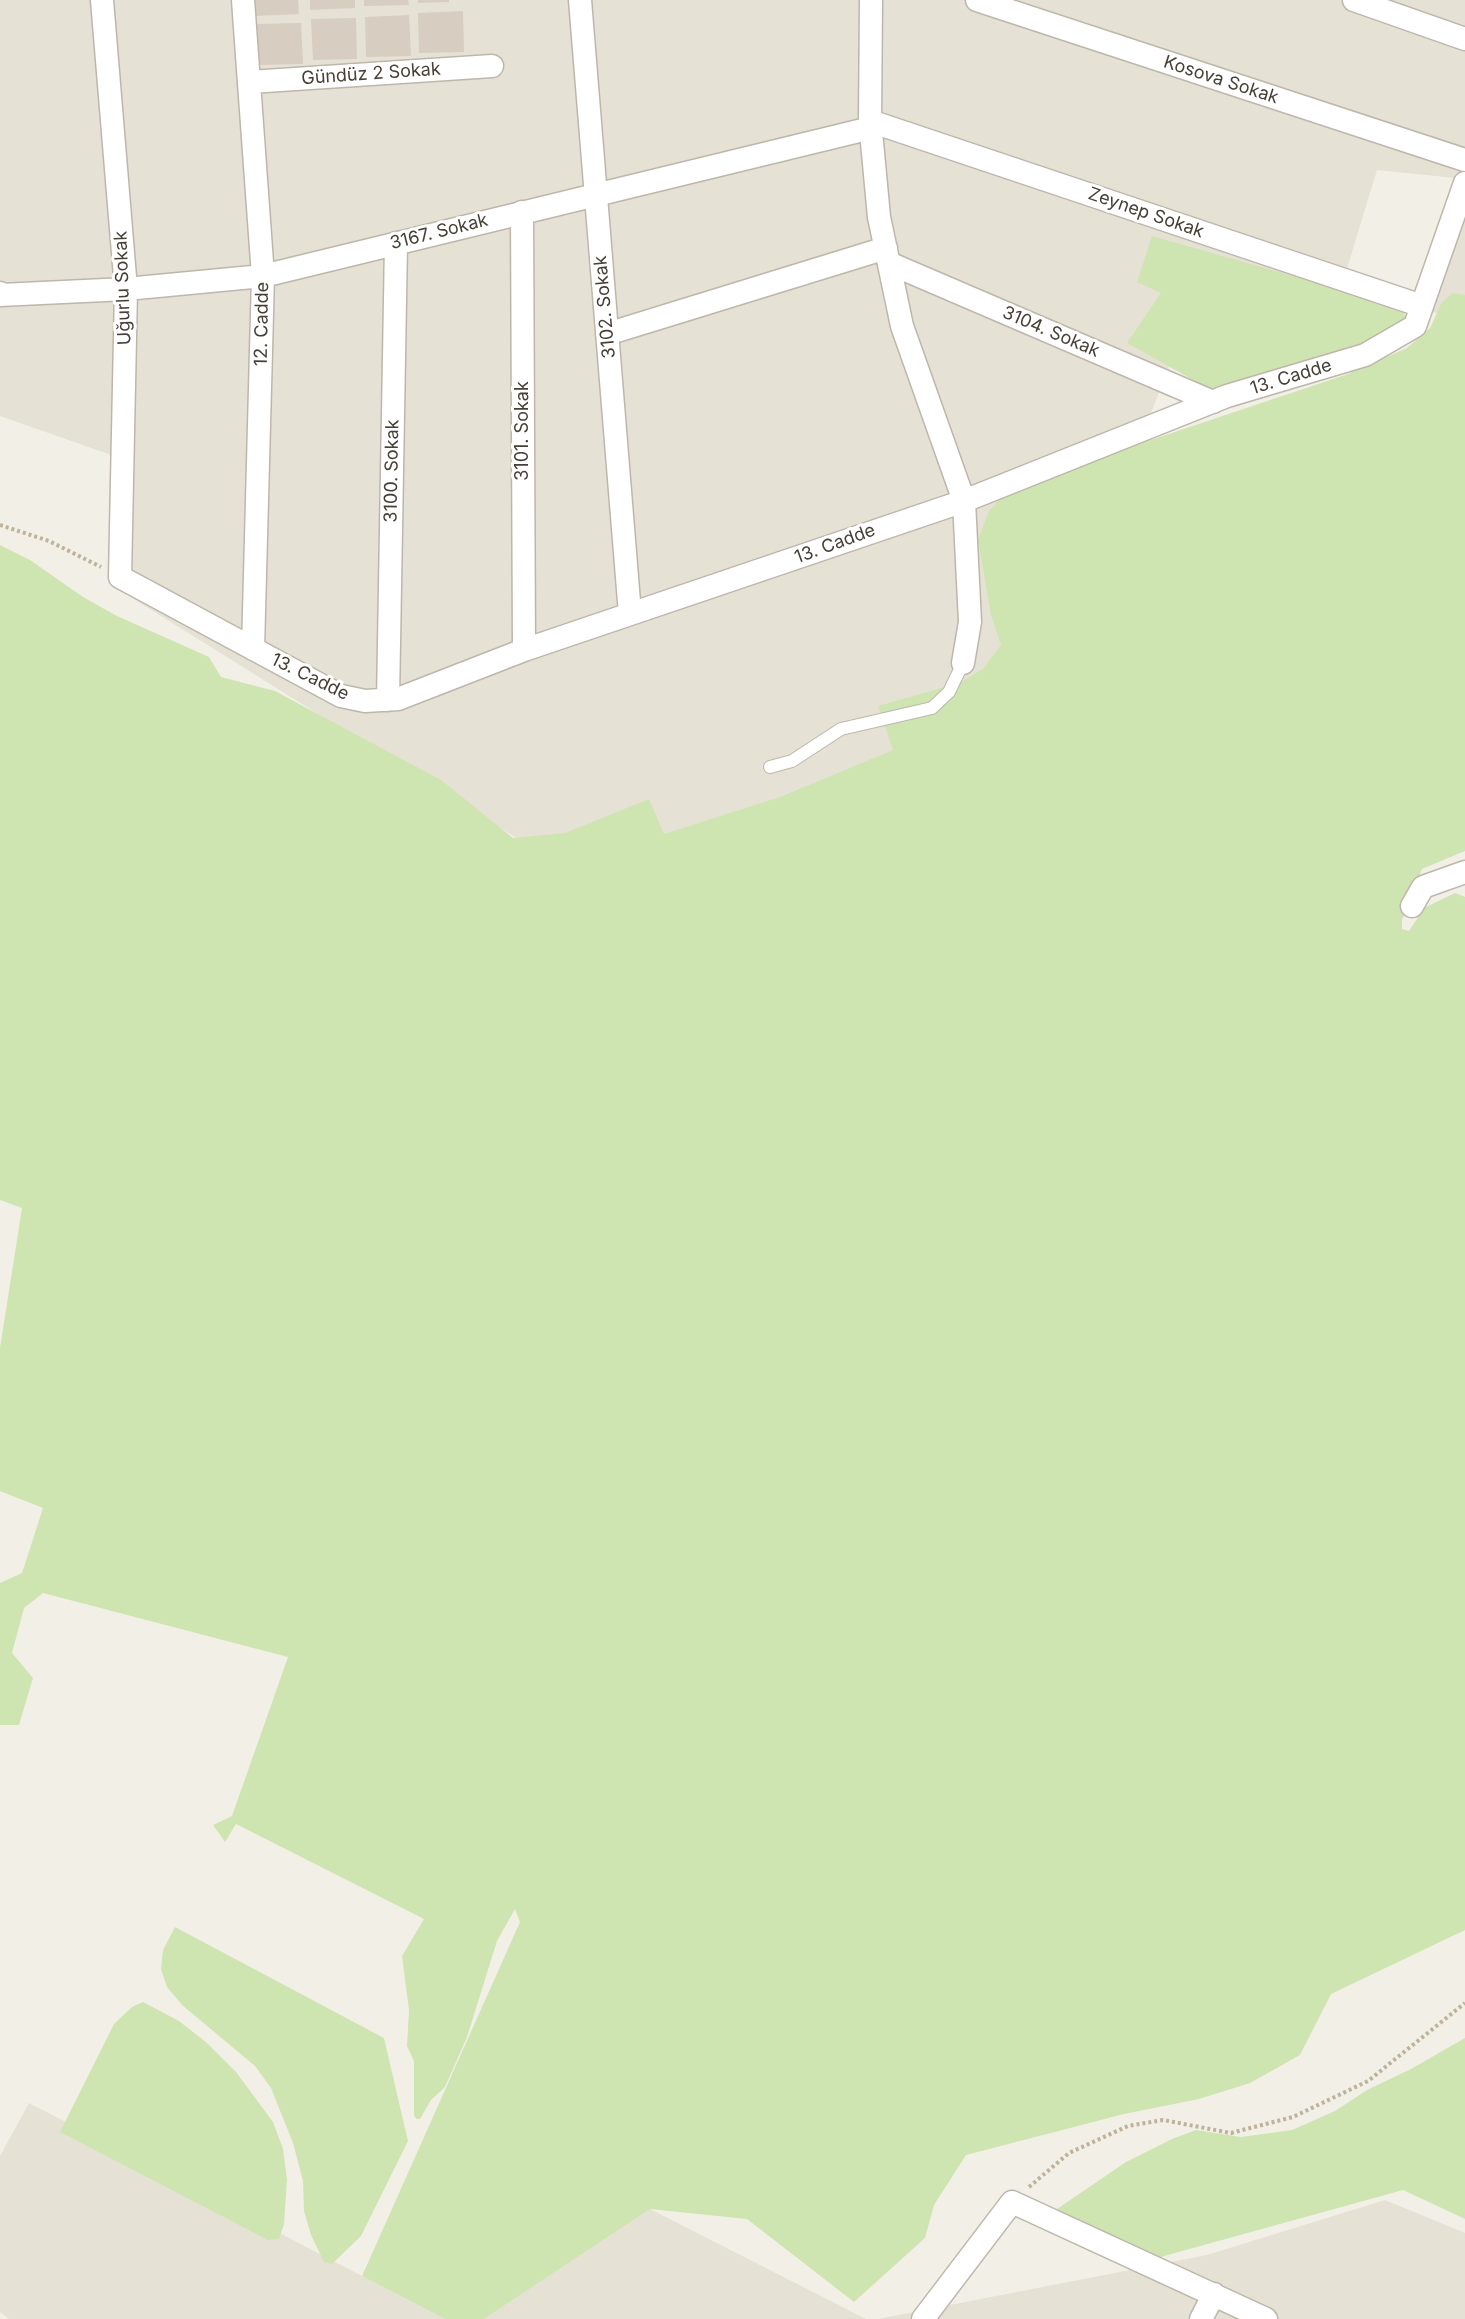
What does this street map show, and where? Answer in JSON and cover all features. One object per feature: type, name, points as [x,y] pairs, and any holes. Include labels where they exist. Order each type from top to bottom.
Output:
[{"type":"street","name":"Uğurlu Sokak","points":[[102,0],[126,289],[120,577]]},
{"type":"street","name":"12. Cadde","points":[[243,0],[263,276],[253,648]]},
{"type":"street","name":"3102. Sokak","points":[[580,0],[630,614]]},
{"type":"street","points":[[872,0],[870,124],[879,217],[902,326],[964,501],[969,622],[963,663]]},
{"type":"street","points":[[1354,0],[1465,39]]},
{"type":"street","name":"Kosova Sokak","points":[[983,1],[1465,160]]},
{"type":"street","name":"Gündüz 2 Sokak","points":[[250,82],[492,66]]},
{"type":"street","name":"3167. Sokak","points":[[0,294],[126,289],[263,276],[595,195],[870,124]]},
{"type":"street","name":"Zeynep Sokak","points":[[870,124],[1422,306]]},
{"type":"street","name":"13. Cadde","points":[[120,577],[340,696],[365,701],[398,699],[524,650],[964,501],[1214,402],[1365,355],[1415,327],[1465,183]]},
{"type":"street","name":"3101. Sokak","points":[[522,212],[524,650]]},
{"type":"street","name":"3100. Sokak","points":[[388,700],[396,243]]},
{"type":"street","points":[[607,334],[887,255]]},
{"type":"street","name":"3104. Sokak","points":[[887,255],[1214,402]]},
{"type":"street","points":[[1412,906],[1423,887],[1465,872]]},
{"type":"street","points":[[923,2319],[1012,2202],[1266,2319]]},
{"type":"street","points":[[1201,2319],[1214,2294]]},
{"type":"lane","points":[[770,766],[792,761],[841,729],[932,708],[949,692],[963,663]]},
{"type":"path","points":[[0,525],[48,541],[120,577]]},
{"type":"path","points":[[1012,2202],[1069,2153],[1128,2126],[1163,2120],[1231,2133],[1293,2117],[1368,2081],[1465,2002]]},
{"type":"shaded area","points":[[0,0],[1465,0],[1465,179],[1377,170],[1345,275],[1171,362],[1033,714],[579,877],[134,599],[117,457],[0,416]]},
{"type":"shaded area","points":[[1465,204],[1465,319],[1432,312]]},
{"type":"shaded area","points":[[29,2103],[445,2319],[9,2319],[0,2312],[0,2156]]},
{"type":"shaded area","points":[[1385,2200],[1465,2233],[1465,2319],[878,2319],[1207,2255]]},
{"type":"shaded area","points":[[650,2209],[866,2319],[484,2319]]},
{"type":"green space","points":[[1152,236],[1396,305],[1404,310],[1405,317],[1401,325],[1361,351],[1222,396],[1127,343],[1161,293],[1137,282]]},
{"type":"green space","points":[[1452,293],[1465,295],[1465,851],[1422,869],[1402,920],[1402,929],[1409,931],[1424,908],[1455,893],[1465,897],[1465,1930],[1331,1994],[1300,2055],[1250,2083],[1199,2099],[1124,2114],[966,2155],[934,2205],[925,2238],[854,2302],[747,2219],[650,2209],[484,2319],[445,2319],[362,2276],[520,1922],[515,1909],[497,1941],[467,2037],[445,2087],[431,2100],[420,2119],[417,2119],[414,2116],[414,2061],[407,2046],[409,2010],[402,1956],[424,1919],[236,1824],[225,1842],[213,1825],[232,1816],[288,1657],[43,1593],[24,1608],[12,1653],[33,1678],[19,1725],[0,1725],[0,1583],[22,1573],[43,1508],[0,1491],[0,1348],[22,1208],[0,1200],[0,545],[30,560],[83,597],[117,616],[209,657],[221,677],[275,691],[441,780],[513,838],[565,833],[649,799],[664,834],[780,797],[893,750],[878,706],[959,683],[983,669],[1001,645],[991,615],[978,540],[989,511],[1002,497],[1094,459],[1348,374],[1407,348],[1430,328],[1441,304]]},
{"type":"green space","points":[[175,1927],[384,2038],[408,2141],[361,2236],[332,2264],[324,2262],[311,2235],[304,2211],[303,2181],[293,2143],[271,2088],[255,2066],[182,2005],[167,1987],[161,1969],[163,1950]]},
{"type":"green space","points":[[143,2002],[179,2021],[207,2043],[236,2072],[273,2122],[283,2149],[287,2179],[284,2224],[279,2239],[268,2240],[60,2132],[114,2024],[132,2007]]},
{"type":"green space","points":[[1465,2038],[1465,2219],[1403,2190],[1157,2258],[1054,2211],[1126,2162],[1172,2139],[1196,2130],[1241,2137],[1292,2130],[1335,2111],[1367,2090],[1411,2069]]},
{"type":"building","points":[[254,0],[298,0],[299,14],[254,16]]},
{"type":"building","points":[[310,0],[355,0],[355,8],[310,10]]},
{"type":"building","points":[[364,0],[408,0],[409,5],[364,6]]},
{"type":"building","points":[[418,0],[449,0],[449,2],[418,3]]},
{"type":"building","points":[[463,11],[464,52],[419,53],[418,13]]},
{"type":"building","points":[[409,15],[411,56],[366,57],[365,17]]},
{"type":"building","points":[[356,18],[357,59],[313,60],[311,19]]},
{"type":"building","points":[[301,23],[303,64],[258,65],[257,24]]}]
